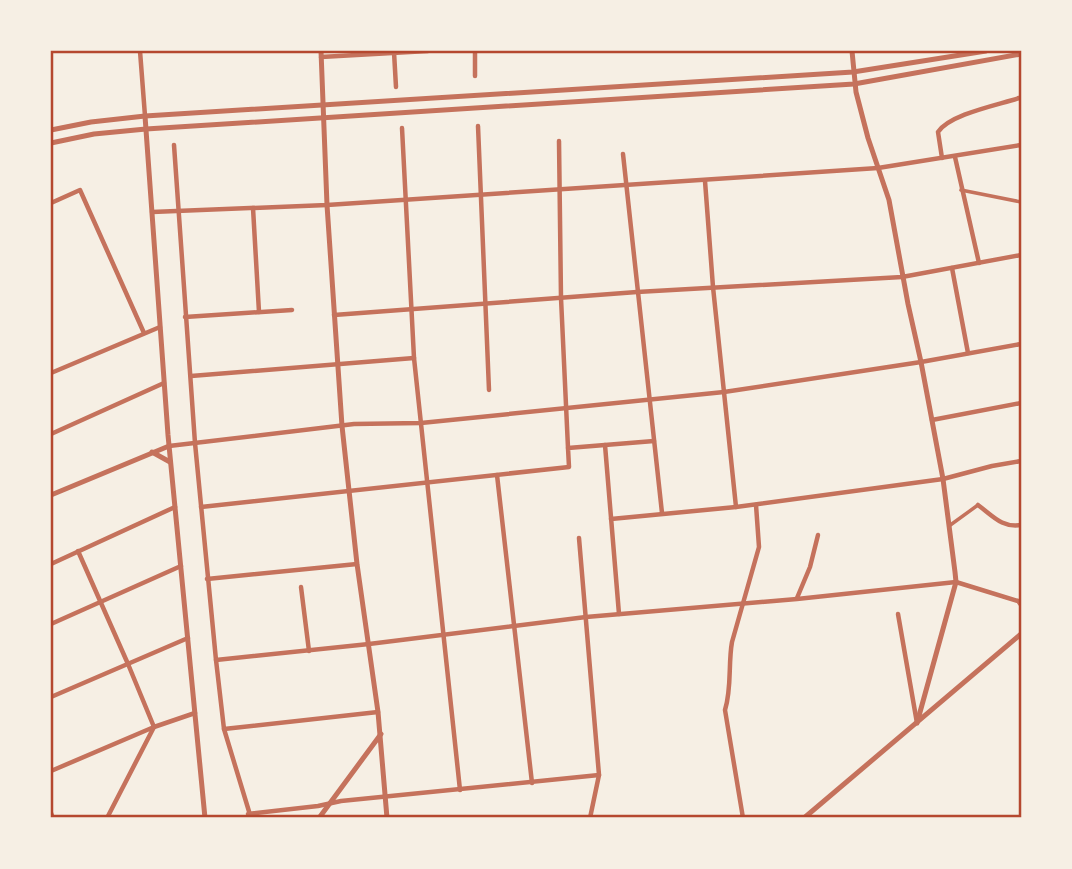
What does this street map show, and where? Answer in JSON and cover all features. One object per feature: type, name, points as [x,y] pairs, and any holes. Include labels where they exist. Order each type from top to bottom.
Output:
[{"type":"street","points":[[140,51],[169,446],[204,818]]},
{"type":"street","points":[[394,51],[396,87]]},
{"type":"street","points":[[387,818],[381,734],[357,564],[342,426],[327,205],[321,54],[428,51]]},
{"type":"street","points":[[475,51],[475,76]]},
{"type":"street","points":[[852,51],[854,83],[867,138],[889,200],[902,277],[921,362],[943,479],[956,582],[917,723]]},
{"type":"street","points":[[51,130],[145,116],[853,72],[986,51]]},
{"type":"street","points":[[51,143],[94,134],[146,129],[854,83],[1021,54]]},
{"type":"street","points":[[943,158],[938,132],[943,125],[1019,98]]},
{"type":"street","points":[[478,126],[489,390]]},
{"type":"street","points":[[402,128],[414,358],[460,790]]},
{"type":"street","points":[[201,507],[569,467],[561,298],[559,141]]},
{"type":"street","points":[[173,145],[195,443],[216,660],[224,729],[249,816],[331,802],[598,775]]},
{"type":"street","points":[[152,212],[327,205],[878,168],[1021,145]]},
{"type":"street","points":[[623,154],[662,513]]},
{"type":"street","points":[[955,157],[979,263]]},
{"type":"street","points":[[705,181],[713,288],[736,507]]},
{"type":"street","points":[[51,203],[80,190],[144,334]]},
{"type":"street","points":[[961,190],[1021,202]]},
{"type":"street","points":[[253,208],[259,312]]},
{"type":"street","points":[[334,315],[637,292],[902,277],[1021,255]]},
{"type":"street","points":[[952,268],[968,353]]},
{"type":"street","points":[[185,317],[292,310]]},
{"type":"street","points":[[51,373],[160,327]]},
{"type":"street","points":[[51,492],[169,446],[342,426],[421,423],[650,401],[921,362],[1021,344]]},
{"type":"street","points":[[191,376],[414,358]]},
{"type":"street","points":[[51,434],[164,383]]},
{"type":"street","points":[[932,419],[1021,403]]},
{"type":"street","points":[[568,448],[654,441]]},
{"type":"street","points":[[605,445],[619,614]]},
{"type":"street","points":[[152,452],[171,463]]},
{"type":"street","points":[[611,519],[756,505],[943,479],[1021,461]]},
{"type":"street","points":[[497,475],[532,783]]},
{"type":"street","points":[[743,818],[725,710],[729,697],[729,655],[741,603],[759,547],[756,505]]},
{"type":"street","points":[[949,526],[978,505],[1002,524],[1012,527],[1021,525]]},
{"type":"street","points":[[51,564],[175,506]]},
{"type":"street","points":[[797,599],[810,567],[818,536]]},
{"type":"street","points":[[579,538],[598,775],[590,818]]},
{"type":"street","points":[[78,551],[154,727],[107,818]]},
{"type":"street","points":[[207,579],[357,564]]},
{"type":"street","points":[[51,624],[181,566]]},
{"type":"street","points":[[216,660],[586,617],[956,582],[1018,601],[1021,605]]},
{"type":"street","points":[[301,587],[309,651]]},
{"type":"street","points":[[898,614],[917,723]]},
{"type":"street","points":[[804,818],[1021,634]]},
{"type":"street","points":[[51,697],[188,638]]},
{"type":"street","points":[[224,729],[378,712]]},
{"type":"street","points":[[51,771],[154,727],[195,713]]},
{"type":"street","points":[[319,818],[381,734]]},
{"type":"street","points":[[51,813],[53,818]]}]
